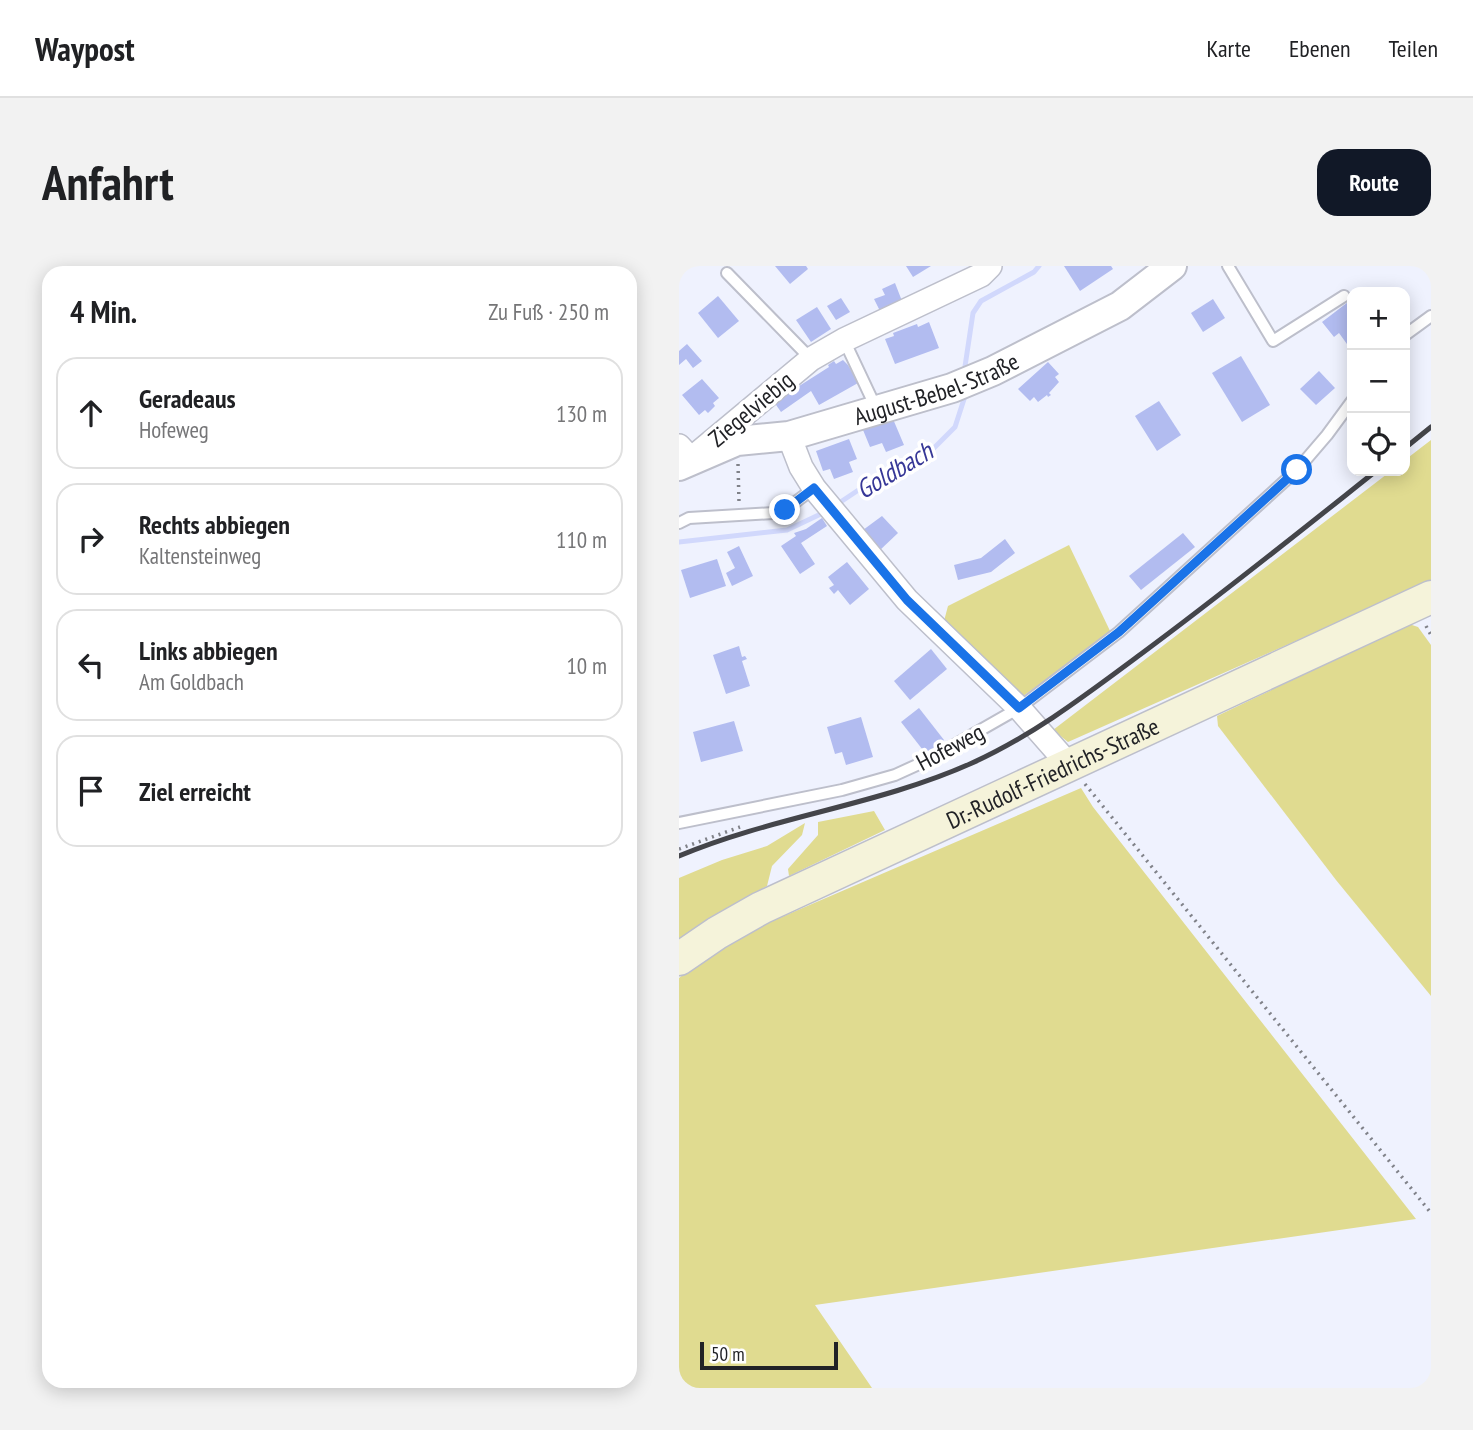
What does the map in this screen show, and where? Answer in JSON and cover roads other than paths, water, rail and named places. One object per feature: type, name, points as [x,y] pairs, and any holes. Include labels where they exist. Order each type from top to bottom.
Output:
[{"type":"main road","name":"Dr.-Rudolf-Friedrichs-Straße","points":[[679,960],[717,933],[761,908],[1431,597]]},
{"type":"street","name":"Ziegelviebig","points":[[683,457],[750,412],[811,359],[844,340],[981,275],[989,266]]},
{"type":"street","name":"August-Bebel-Straße","points":[[683,457],[737,441],[789,436],[964,383],[1119,306],[1172,266]]},
{"type":"street","points":[[789,436],[801,467],[825,501],[907,600],[1019,708],[1070,766]]},
{"type":"lane","points":[[1228,266],[1273,341],[1344,296]]},
{"type":"lane","name":"Ziegelviebig","points":[[727,273],[811,359]]},
{"type":"lane","points":[[1410,331],[1431,316]]},
{"type":"lane","points":[[844,340],[877,410]]},
{"type":"lane","name":"Hofeweg","points":[[679,823],[842,790],[895,775],[928,760],[1019,708],[1119,632],[1297,470],[1347,408]]},
{"type":"lane","points":[[679,523],[689,519],[785,510],[825,501]]},
{"type":"waterway","name":"Goldbach","points":[[964,373],[973,313],[981,301],[1034,272],[1039,266]]},
{"type":"waterway","name":"Goldbach","points":[[836,505],[896,465],[933,449],[955,427],[966,393]]},
{"type":"waterway","name":"Goldbach","points":[[679,542],[787,530],[825,512]]},
{"type":"railway","points":[[1410,444],[1431,427]]},
{"type":"railway","points":[[679,856],[752,830],[900,790],[972,763],[1017,740],[1080,699],[1171,632],[1370,476]]}]
